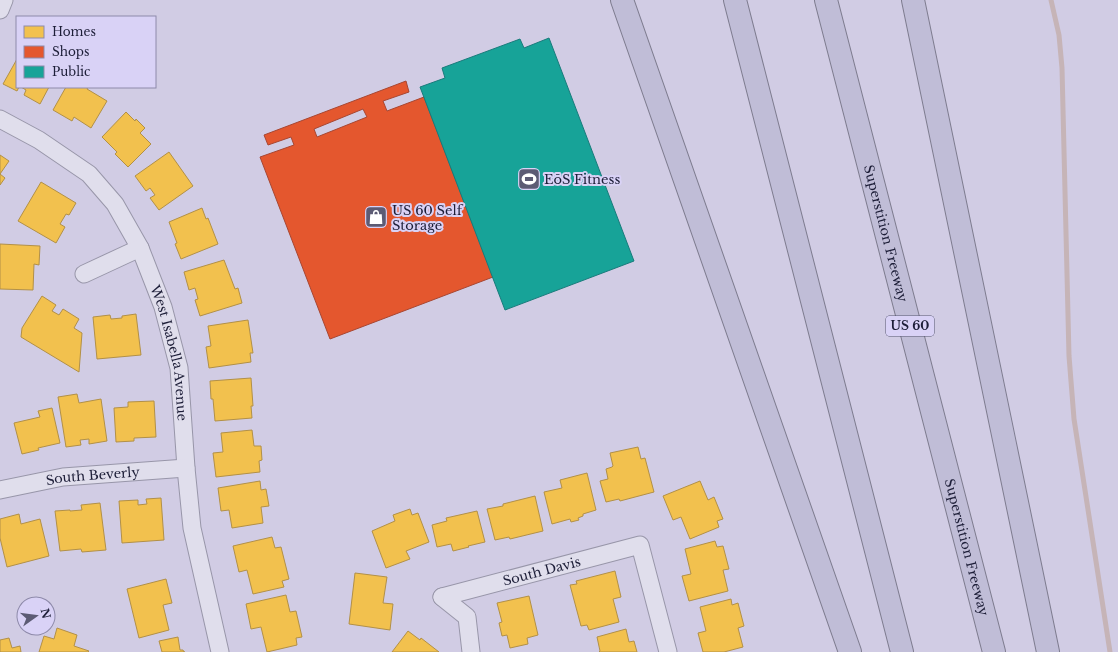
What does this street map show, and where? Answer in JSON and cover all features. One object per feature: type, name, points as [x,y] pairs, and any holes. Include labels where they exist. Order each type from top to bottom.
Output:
[{"type":"highway","points":[[622,0],[850,652]]},
{"type":"highway","points":[[735,0],[902,652]]},
{"type":"highway","name":"Superstition Freeway","points":[[826,0],[994,652]]},
{"type":"highway","points":[[913,0],[1048,652]]},
{"type":"street","points":[[0,10],[4,0]]},
{"type":"street","name":"West Isabella Avenue","points":[[0,119],[39,140],[89,174],[116,204],[140,248],[163,307],[179,368],[192,528],[220,652]]},
{"type":"street","points":[[84,274],[140,248]]},
{"type":"street","name":"South Beverly","points":[[0,490],[63,477],[186,468]]},
{"type":"street","name":"South Davis","points":[[471,652],[467,617],[442,597],[640,545],[668,652]]},
{"type":"building: Homes","points":[[16,61],[16,88],[18,88],[17,91],[3,84]]},
{"type":"building: Homes","points":[[23,88],[48,88],[40,104],[24,95],[26,90]]},
{"type":"building: Homes","points":[[65,88],[88,88],[107,101],[91,128],[74,117],[72,121],[53,110]]},
{"type":"building: Homes","points":[[126,112],[145,128],[140,133],[151,144],[128,167],[115,154],[117,152],[102,137]]},
{"type":"building: Homes","points":[[169,152],[193,186],[159,210],[150,198],[155,195],[150,188],[146,191],[135,176]]},
{"type":"building: Homes","points":[[0,155],[9,161],[0,174]]},
{"type":"building: Homes","points":[[0,174],[5,178],[0,185]]},
{"type":"building: Homes","points":[[41,182],[76,203],[69,215],[66,214],[60,224],[65,227],[56,243],[18,221]]},
{"type":"building: Homes","points":[[202,208],[206,219],[208,218],[218,244],[181,259],[169,222]]},
{"type":"building: Homes","points":[[0,244],[40,246],[39,265],[34,264],[33,290],[0,289]]},
{"type":"building: Homes","points":[[224,260],[235,289],[238,288],[242,303],[200,316],[195,300],[198,299],[195,288],[189,290],[184,272]]},
{"type":"building: Homes","points":[[42,296],[56,305],[52,311],[59,315],[63,309],[79,319],[74,328],[82,333],[79,372],[21,337],[22,328]]},
{"type":"building: Homes","points":[[136,314],[141,355],[97,359],[93,317],[110,315],[111,319]]},
{"type":"building: Homes","points":[[248,320],[253,353],[250,353],[251,362],[209,368],[206,347],[211,346],[208,326]]},
{"type":"building: Homes","points":[[251,378],[253,406],[251,406],[252,418],[215,421],[213,399],[211,399],[210,381]]},
{"type":"building: Homes","points":[[77,394],[79,403],[101,399],[107,441],[89,444],[89,439],[80,440],[81,445],[66,447],[58,397]]},
{"type":"building: Homes","points":[[154,401],[156,437],[134,438],[134,441],[116,442],[114,408],[128,407],[128,402]]},
{"type":"building: Homes","points":[[52,408],[60,443],[38,448],[39,450],[22,454],[14,423],[40,417],[38,411]]},
{"type":"building: Homes","points":[[252,430],[254,446],[261,446],[262,460],[259,461],[260,472],[216,477],[213,453],[223,452],[221,433]]},
{"type":"building: Homes","points":[[638,447],[641,459],[645,458],[654,492],[620,501],[619,499],[606,502],[600,481],[608,479],[606,469],[613,466],[610,453]]},
{"type":"building: Homes","points":[[587,473],[596,510],[583,514],[583,516],[578,518],[579,520],[571,522],[570,519],[552,524],[544,492],[562,488],[560,480]]},
{"type":"building: Homes","points":[[260,481],[261,490],[266,489],[269,506],[261,507],[263,523],[232,528],[229,510],[221,511],[218,488]]},
{"type":"building: Homes","points":[[700,481],[708,500],[714,497],[723,519],[717,521],[719,527],[690,539],[681,517],[673,520],[663,496]]},
{"type":"building: Homes","points":[[535,496],[543,531],[510,539],[509,537],[495,540],[487,509],[503,506],[503,504]]},
{"type":"building: Homes","points":[[161,498],[164,540],[122,543],[119,501],[138,500],[138,505],[147,504],[146,499]]},
{"type":"building: Homes","points":[[100,503],[106,550],[82,552],[81,549],[60,551],[55,511],[82,510],[81,505]]},
{"type":"building: Homes","points":[[410,509],[412,515],[418,513],[429,542],[406,551],[410,559],[386,568],[372,531],[395,521],[393,515]]},
{"type":"building: Homes","points":[[477,511],[485,542],[453,551],[451,544],[437,547],[432,525],[447,521],[446,518]]},
{"type":"building: Homes","points":[[19,514],[21,524],[40,519],[49,556],[7,567],[0,538],[0,519]]},
{"type":"building: Homes","points":[[272,537],[275,548],[281,547],[289,579],[282,581],[284,587],[253,594],[247,570],[239,572],[233,546]]},
{"type":"building: Homes","points":[[715,541],[717,547],[723,546],[729,569],[723,570],[728,591],[689,601],[682,576],[691,574],[685,549]]},
{"type":"building: Homes","points":[[615,571],[621,597],[613,599],[619,622],[589,630],[587,625],[581,626],[570,585],[577,584],[576,581]]},
{"type":"building: Homes","points":[[355,573],[387,577],[383,603],[393,604],[390,630],[349,624]]},
{"type":"building: Homes","points":[[166,579],[172,603],[163,605],[169,630],[139,638],[127,589]]},
{"type":"building: Homes","points":[[286,595],[290,612],[296,611],[302,637],[296,638],[297,645],[267,652],[261,627],[251,629],[246,604]]},
{"type":"building: Homes","points":[[529,596],[538,635],[527,638],[528,644],[510,648],[507,635],[502,636],[499,623],[502,622],[497,603]]},
{"type":"building: Homes","points":[[731,599],[732,605],[738,603],[744,626],[738,628],[743,647],[724,652],[703,652],[698,633],[706,631],[700,607]]},
{"type":"building: Homes","points":[[57,628],[77,635],[74,646],[89,651],[39,652],[44,636],[54,639]]},
{"type":"building: Homes","points":[[626,629],[629,642],[634,641],[637,652],[599,652],[597,637]]},
{"type":"building: Homes","points":[[408,631],[420,640],[421,638],[439,652],[392,652]]},
{"type":"building: Homes","points":[[178,637],[180,650],[183,650],[184,652],[162,652],[159,641]]},
{"type":"building: Homes","points":[[9,638],[12,648],[20,646],[21,652],[0,652],[0,640]]},
{"type":"building: Shops","name":"US 60 Self Storage","points":[[406,81],[409,92],[383,101],[387,111],[424,97],[493,277],[330,339],[260,157],[294,145],[291,137],[268,145],[264,135]],"holes":[[[363,109],[367,117],[317,137],[314,129]]]},
{"type":"building: Public","name":"EōS Fitness","points":[[549,38],[634,261],[505,310],[420,87],[445,78],[442,68],[520,39],[524,48]]},
{"type":"waterway","points":[[1051,0],[1059,35],[1062,68],[1069,356],[1074,419],[1110,652]]},
{"type":"place","name":"EōS Fitness","points":[[529,179]]},
{"type":"place","name":"US 60 Self Storage","points":[[376,217]]}]
